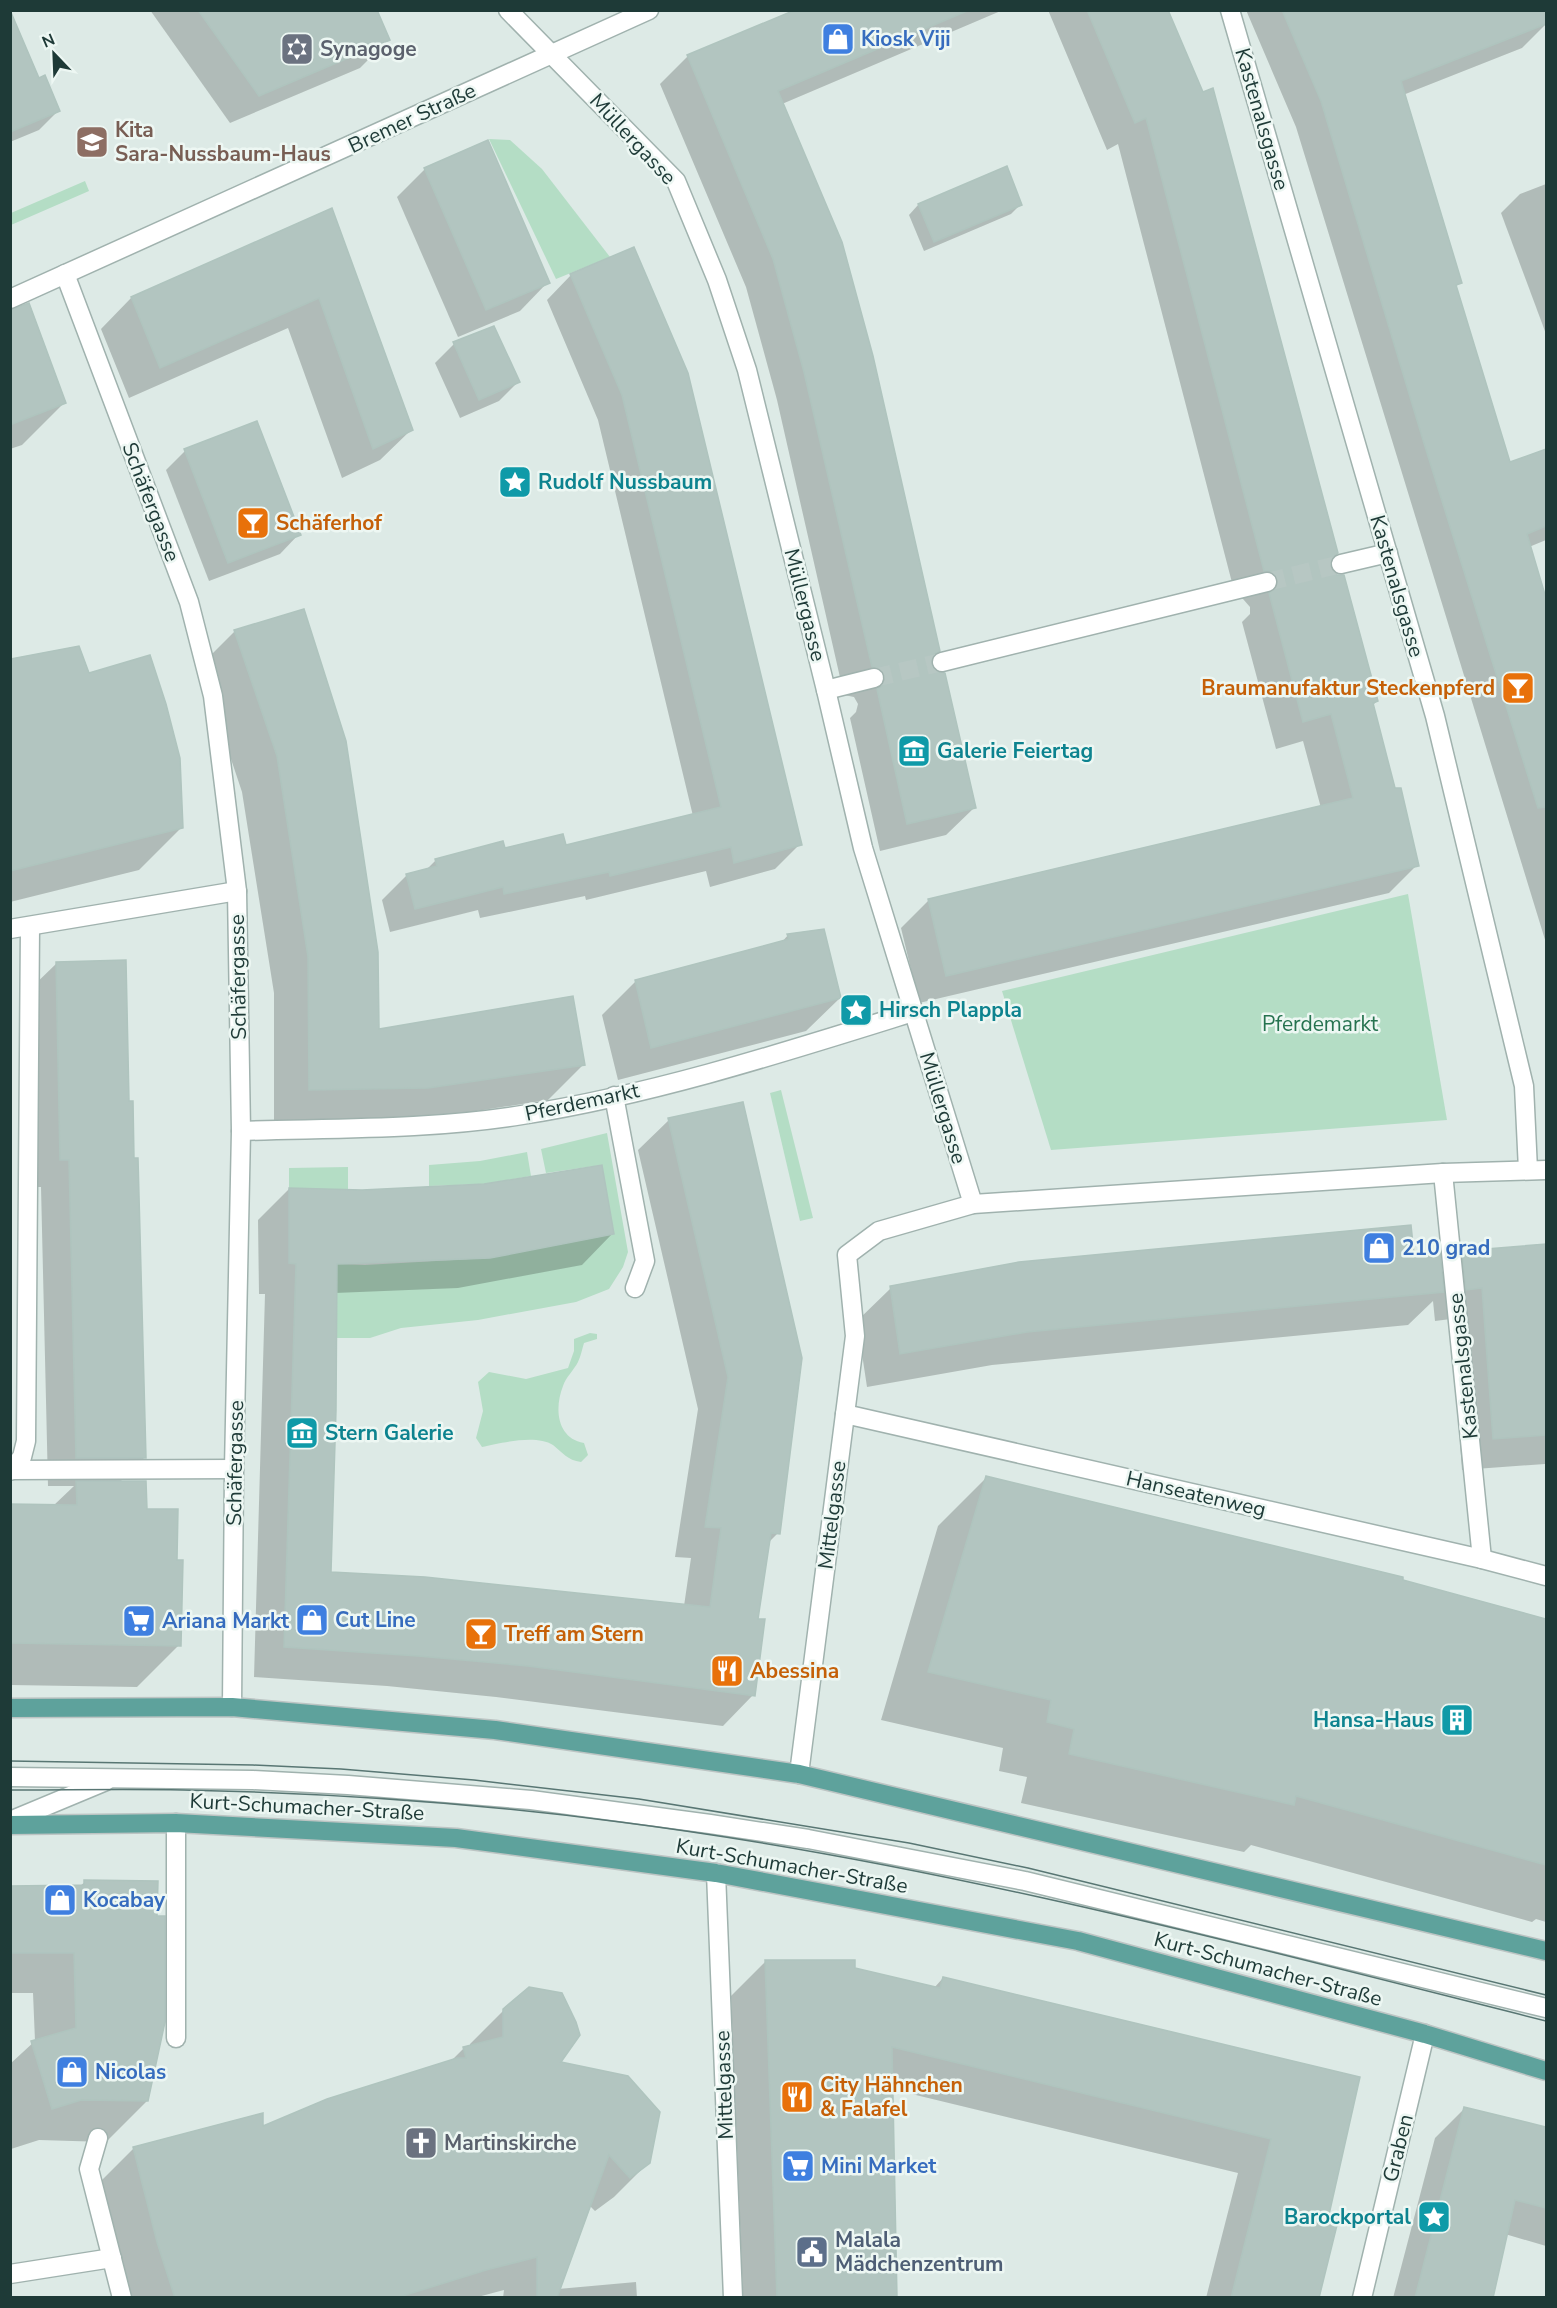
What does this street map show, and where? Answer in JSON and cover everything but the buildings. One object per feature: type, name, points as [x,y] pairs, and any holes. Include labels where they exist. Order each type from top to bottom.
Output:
[{"type":"main road","points":[[10,1708],[232,1707],[495,1730],[799,1774],[1546,1951]]},
{"type":"main road","name":"Kurt-Schumacher-Straße","points":[[10,1826],[176,1822],[456,1838],[716,1873],[1078,1941],[1425,2034],[1546,2071]]},
{"type":"street","name":"Müllergasse","points":[[508,10],[676,181],[717,280],[747,370],[863,848],[973,1204]]},
{"type":"street","name":"Bremer Straße","points":[[10,298],[649,10]]},
{"type":"street","name":"Kastenalsgasse","points":[[1230,10],[1435,716],[1524,1086],[1528,1170]]},
{"type":"street","name":"Schäfergasse","points":[[65,274],[185,592],[198,633],[213,696],[237,891],[241,1131],[232,1707]]},
{"type":"street","points":[[1341,564],[1388,553]]},
{"type":"street","points":[[942,662],[1267,582]]},
{"type":"street","points":[[826,690],[874,678]]},
{"type":"street","points":[[10,929],[237,891]]},
{"type":"street","points":[[11,1470],[22,1457],[26,1441],[30,927]]},
{"type":"street","name":"Pferdemarkt","points":[[241,1131],[429,1126],[522,1115],[614,1096],[744,1063],[913,1012]]},
{"type":"street","points":[[614,1096],[645,1261],[635,1288]]},
{"type":"street","points":[[973,1204],[1443,1173],[1546,1170]]},
{"type":"street","name":"Kastenalsgasse","points":[[1443,1173],[1482,1559]]},
{"type":"street","name":"Mittelgasse","points":[[799,1774],[855,1336],[847,1255],[879,1231],[973,1204]]},
{"type":"street","name":"Hanseatenweg","points":[[845,1414],[1482,1559],[1546,1576]]},
{"type":"street","points":[[11,1470],[234,1469]]},
{"type":"street","points":[[10,1778],[253,1780],[442,1792],[620,1811],[808,1839],[1024,1881],[1546,2008]]},
{"type":"street","points":[[10,1821],[114,1778]]},
{"type":"street","points":[[176,1822],[176,2038]]},
{"type":"street","name":"Mittelgasse","points":[[716,1873],[733,2298]]},
{"type":"street","name":"Graben","points":[[1362,2298],[1425,2034]]},
{"type":"street","points":[[98,2138],[89,2169],[122,2298]]},
{"type":"street","points":[[10,2274],[112,2258]]},
{"type":"green space","points":[[489,139],[510,140],[542,169],[610,257],[556,279]]},
{"type":"green space","points":[[85,181],[89,191],[11,225],[11,213]]},
{"type":"green space","name":"Pferdemarkt","points":[[1408,894],[1447,1120],[1051,1150],[1002,991]]},
{"type":"green space","points":[[781,1090],[813,1218],[800,1221],[770,1093]]},
{"type":"green space","points":[[607,1133],[628,1252],[623,1267],[609,1289],[576,1302],[478,1320],[401,1328],[370,1338],[336,1338],[337,1264],[365,1265],[490,1258],[614,1234],[602,1165],[546,1173],[541,1149]]},
{"type":"green space","points":[[527,1152],[531,1176],[484,1184],[429,1186],[429,1165],[480,1161]]},
{"type":"green space","points":[[348,1167],[348,1190],[289,1188],[289,1168]]},
{"type":"green space","points":[[590,1333],[597,1334],[597,1339],[584,1343],[578,1362],[564,1383],[559,1404],[563,1429],[575,1440],[584,1443],[588,1455],[581,1462],[572,1460],[553,1445],[537,1440],[518,1440],[482,1447],[476,1438],[483,1411],[478,1382],[489,1372],[526,1379],[568,1368],[574,1351],[574,1339]]},
{"type":"tunnel","points":[[1267,582],[1341,564]]},
{"type":"tunnel","points":[[874,678],[942,662]]},
{"type":"tram line","points":[[10,1761],[253,1765],[341,1769],[474,1780],[639,1799],[909,1843],[1028,1868],[1546,1995]]},
{"type":"tram line","points":[[10,1790],[183,1790],[402,1800],[566,1815],[737,1839],[854,1859],[1086,1908],[1546,2021]]},
{"type":"place","name":"Kiosk Viji","points":[[838,39]]},
{"type":"place","name":"Synagoge","points":[[297,49]]},
{"type":"place","name":"Kita Sara-Nussbaum-Haus","points":[[92,142]]},
{"type":"place","name":"Rudolf Nussbaum","points":[[515,482]]},
{"type":"place","name":"Schäferhof","points":[[253,523]]},
{"type":"place","name":"Braumanufaktur Steckenpferd","points":[[1518,688]]},
{"type":"place","name":"Galerie Feiertag","points":[[914,751]]},
{"type":"place","name":"Hirsch Plappla","points":[[856,1010]]},
{"type":"place","name":"210 grad","points":[[1379,1248]]},
{"type":"place","name":"Stern Galerie","points":[[302,1433]]},
{"type":"place","name":"Cut Line","points":[[312,1620]]},
{"type":"place","name":"Ariana Markt","points":[[139,1621]]},
{"type":"place","name":"Treff am Stern","points":[[481,1634]]},
{"type":"place","name":"Abessina","points":[[727,1671]]},
{"type":"place","name":"Hansa-Haus","points":[[1457,1720]]},
{"type":"place","name":"Kocabay","points":[[60,1900]]},
{"type":"place","name":"Nicolas","points":[[72,2072]]},
{"type":"place","name":"City Hähnchen & Falafel","points":[[797,2097]]},
{"type":"place","name":"Martinskirche","points":[[421,2143]]},
{"type":"place","name":"Mini Market","points":[[798,2166]]},
{"type":"place","name":"Barockportal","points":[[1434,2217]]},
{"type":"place","name":"Malala Mädchenzentrum","points":[[812,2252]]}]
